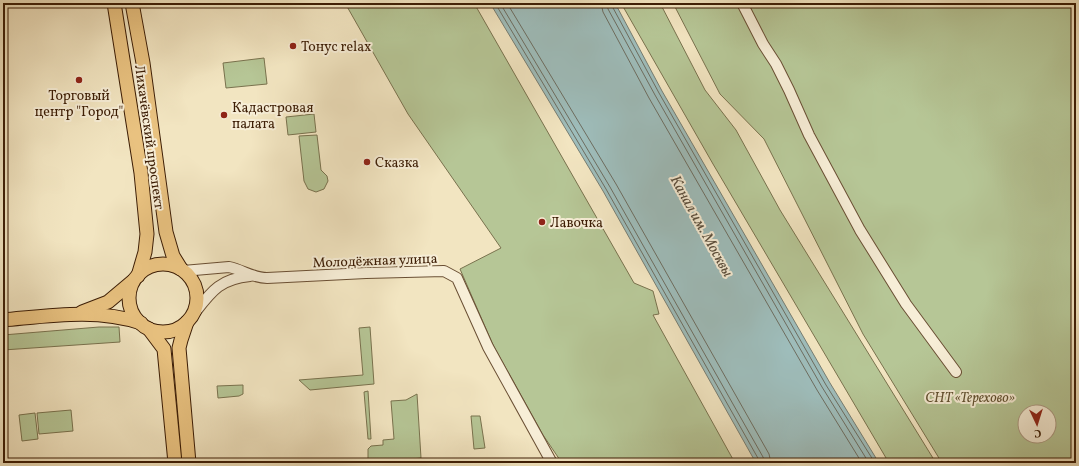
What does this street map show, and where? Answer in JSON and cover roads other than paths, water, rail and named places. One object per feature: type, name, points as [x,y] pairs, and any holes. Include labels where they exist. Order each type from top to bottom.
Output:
[{"type":"main road","name":"Лихачёвский проспект","points":[[114,3],[140,166],[147,234],[145,252],[137,278],[131,290],[130,302],[136,318],[161,343],[164,349],[175,463]]},
{"type":"main road","name":"Лихачёвский проспект","points":[[132,3],[143,63],[166,232],[173,256],[182,270],[193,281],[197,294],[197,301],[180,340],[179,348],[189,463]]},
{"type":"main road","points":[[77,314],[108,302],[127,288],[145,270],[159,265],[171,265],[182,270]]},
{"type":"main road","points":[[3,320],[77,314],[123,318],[162,332],[178,329],[190,319]]},
{"type":"street","points":[[742,3],[763,44],[776,64],[809,135],[860,230],[906,304],[956,372]]},
{"type":"street","name":"Молодёжная улица","points":[[182,270],[229,267],[252,276],[267,278],[366,273],[444,271],[450,273],[459,281],[488,347],[552,463]]},
{"type":"street","name":"Молодёжная улица","points":[[190,319],[205,300],[219,286],[232,279],[252,276]]},
{"type":"water","name":"Канал им. Москвы","points":[[490,3],[615,3],[662,91],[830,383],[879,463],[756,463],[603,191]]},
{"type":"place","name":"Тонус relax","points":[[293,46]]},
{"type":"place","name":"Торговый центр \"Город\"","points":[[79,80]]},
{"type":"place","name":"Кадастровая палата","points":[[224,115]]},
{"type":"place","name":"Сказка","points":[[367,162]]},
{"type":"place","name":"Лавочка","points":[[542,222]]},
{"type":"park label","name":"СНТ «Терехово»","points":[[970,397]]}]
